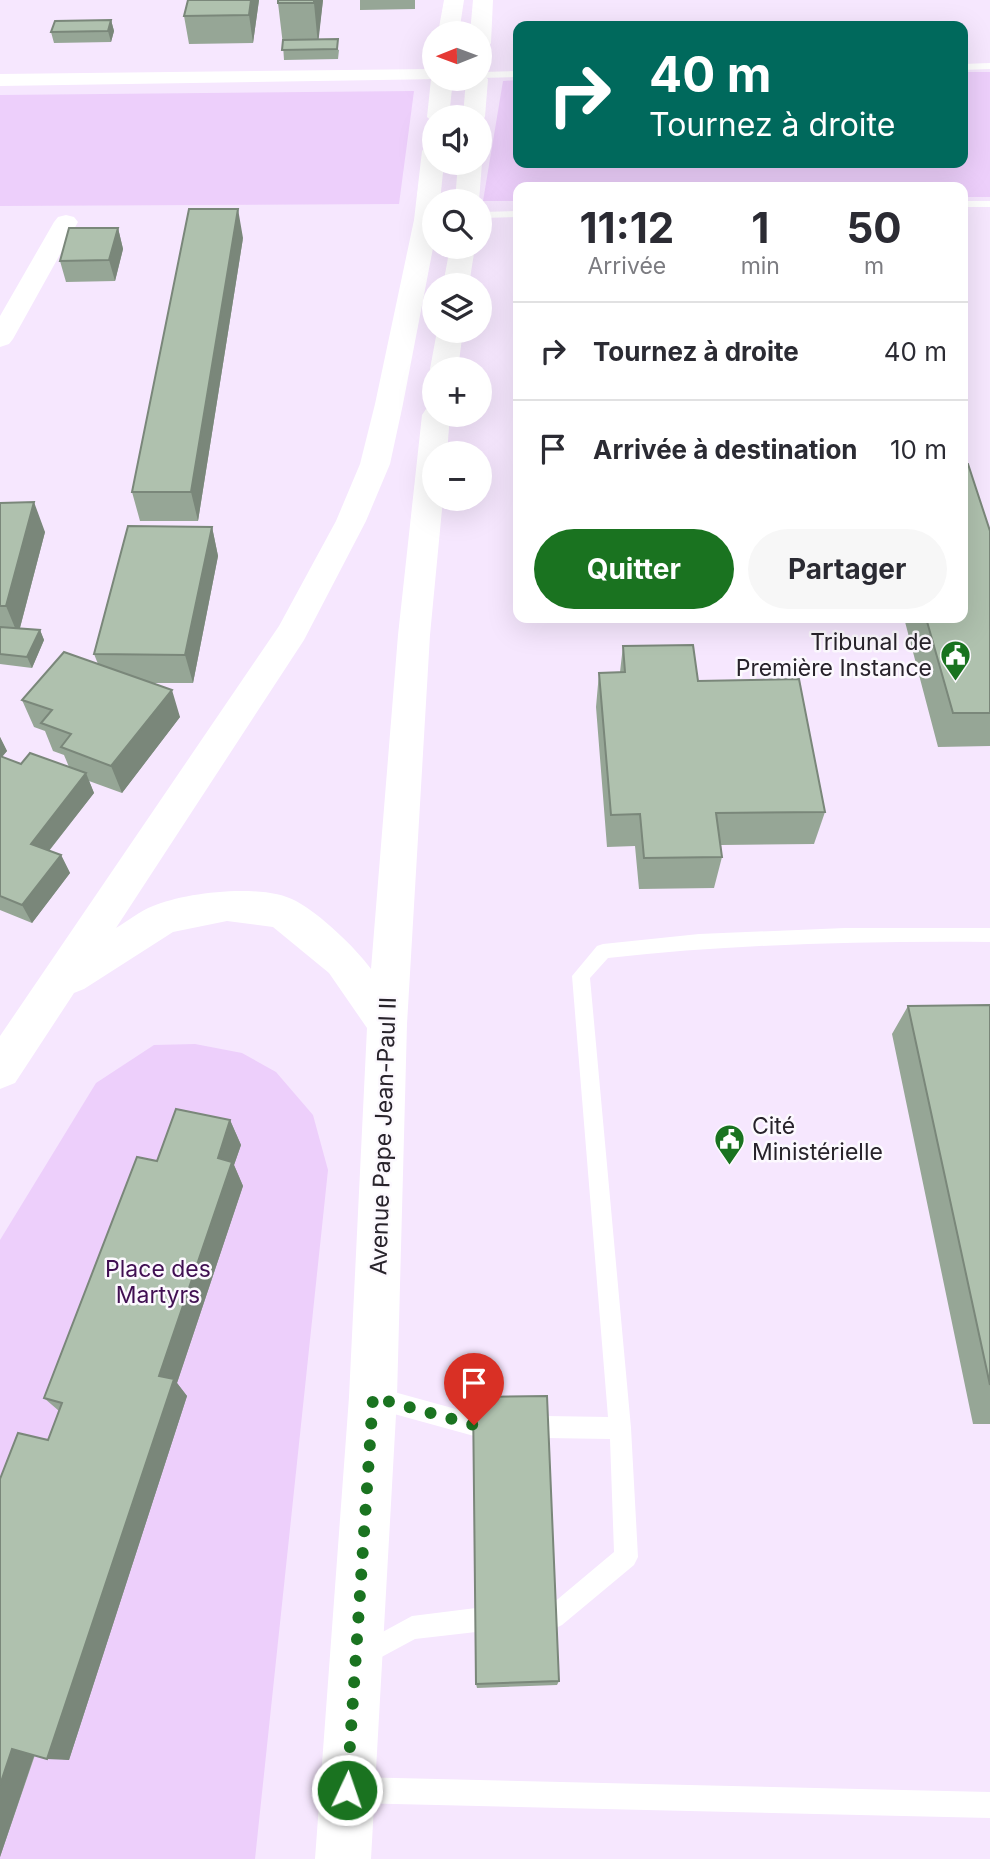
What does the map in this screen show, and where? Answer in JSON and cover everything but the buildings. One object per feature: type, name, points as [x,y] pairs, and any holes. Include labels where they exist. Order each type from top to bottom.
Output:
[{"type":"main road","points":[[451,21],[454,0]]},
{"type":"main road","points":[[482,21],[483,0]]},
{"type":"main road","points":[[0,1070],[292,632],[351,522],[374,464],[389,404],[426,220],[431,175]]},
{"type":"main road","name":"Avenue Pape Jean-Paul II","points":[[343,1859],[373,1397],[387,1024],[414,635],[435,427]]},
{"type":"main road","points":[[59,984],[164,918],[227,905],[282,912],[343,961],[387,1024]]},
{"type":"street","points":[[0,80],[422,75]]},
{"type":"street","points":[[0,339],[66,222]]},
{"type":"lane","points":[[968,66],[990,66]]},
{"type":"lane","points":[[492,76],[513,74]]},
{"type":"lane","points":[[968,204],[990,204]]},
{"type":"lane","points":[[492,215],[513,214]]},
{"type":"lane","points":[[554,1618],[626,1557],[620,1428],[581,976],[603,951],[672,943],[925,934],[990,935]]},
{"type":"lane","points":[[373,1397],[474,1425]]},
{"type":"lane","points":[[546,1427],[620,1428]]},
{"type":"lane","points":[[354,1660],[412,1628],[477,1620]]},
{"type":"lane","points":[[347,1790],[990,1805]]},
{"type":"green space","points":[[968,72],[990,72],[990,197],[968,197],[968,182],[513,182],[513,201],[492,201],[492,189],[485,189],[487,175],[492,175],[492,147],[503,81],[513,80],[513,168],[968,168]]},
{"type":"green space","points":[[414,91],[399,204],[0,206],[0,95]]},
{"type":"green space","name":"Place des Martyrs","points":[[195,1044],[242,1053],[276,1072],[313,1115],[328,1170],[255,1859],[0,1859],[0,1240],[96,1083],[154,1045]]},
{"type":"place","name":"Tribunal de Première Instance","points":[[955,682]]},
{"type":"place","name":"Cité Ministérielle","points":[[729,1166]]},
{"type":"route","points":[[347,1790],[373,1397],[474,1425]]}]
